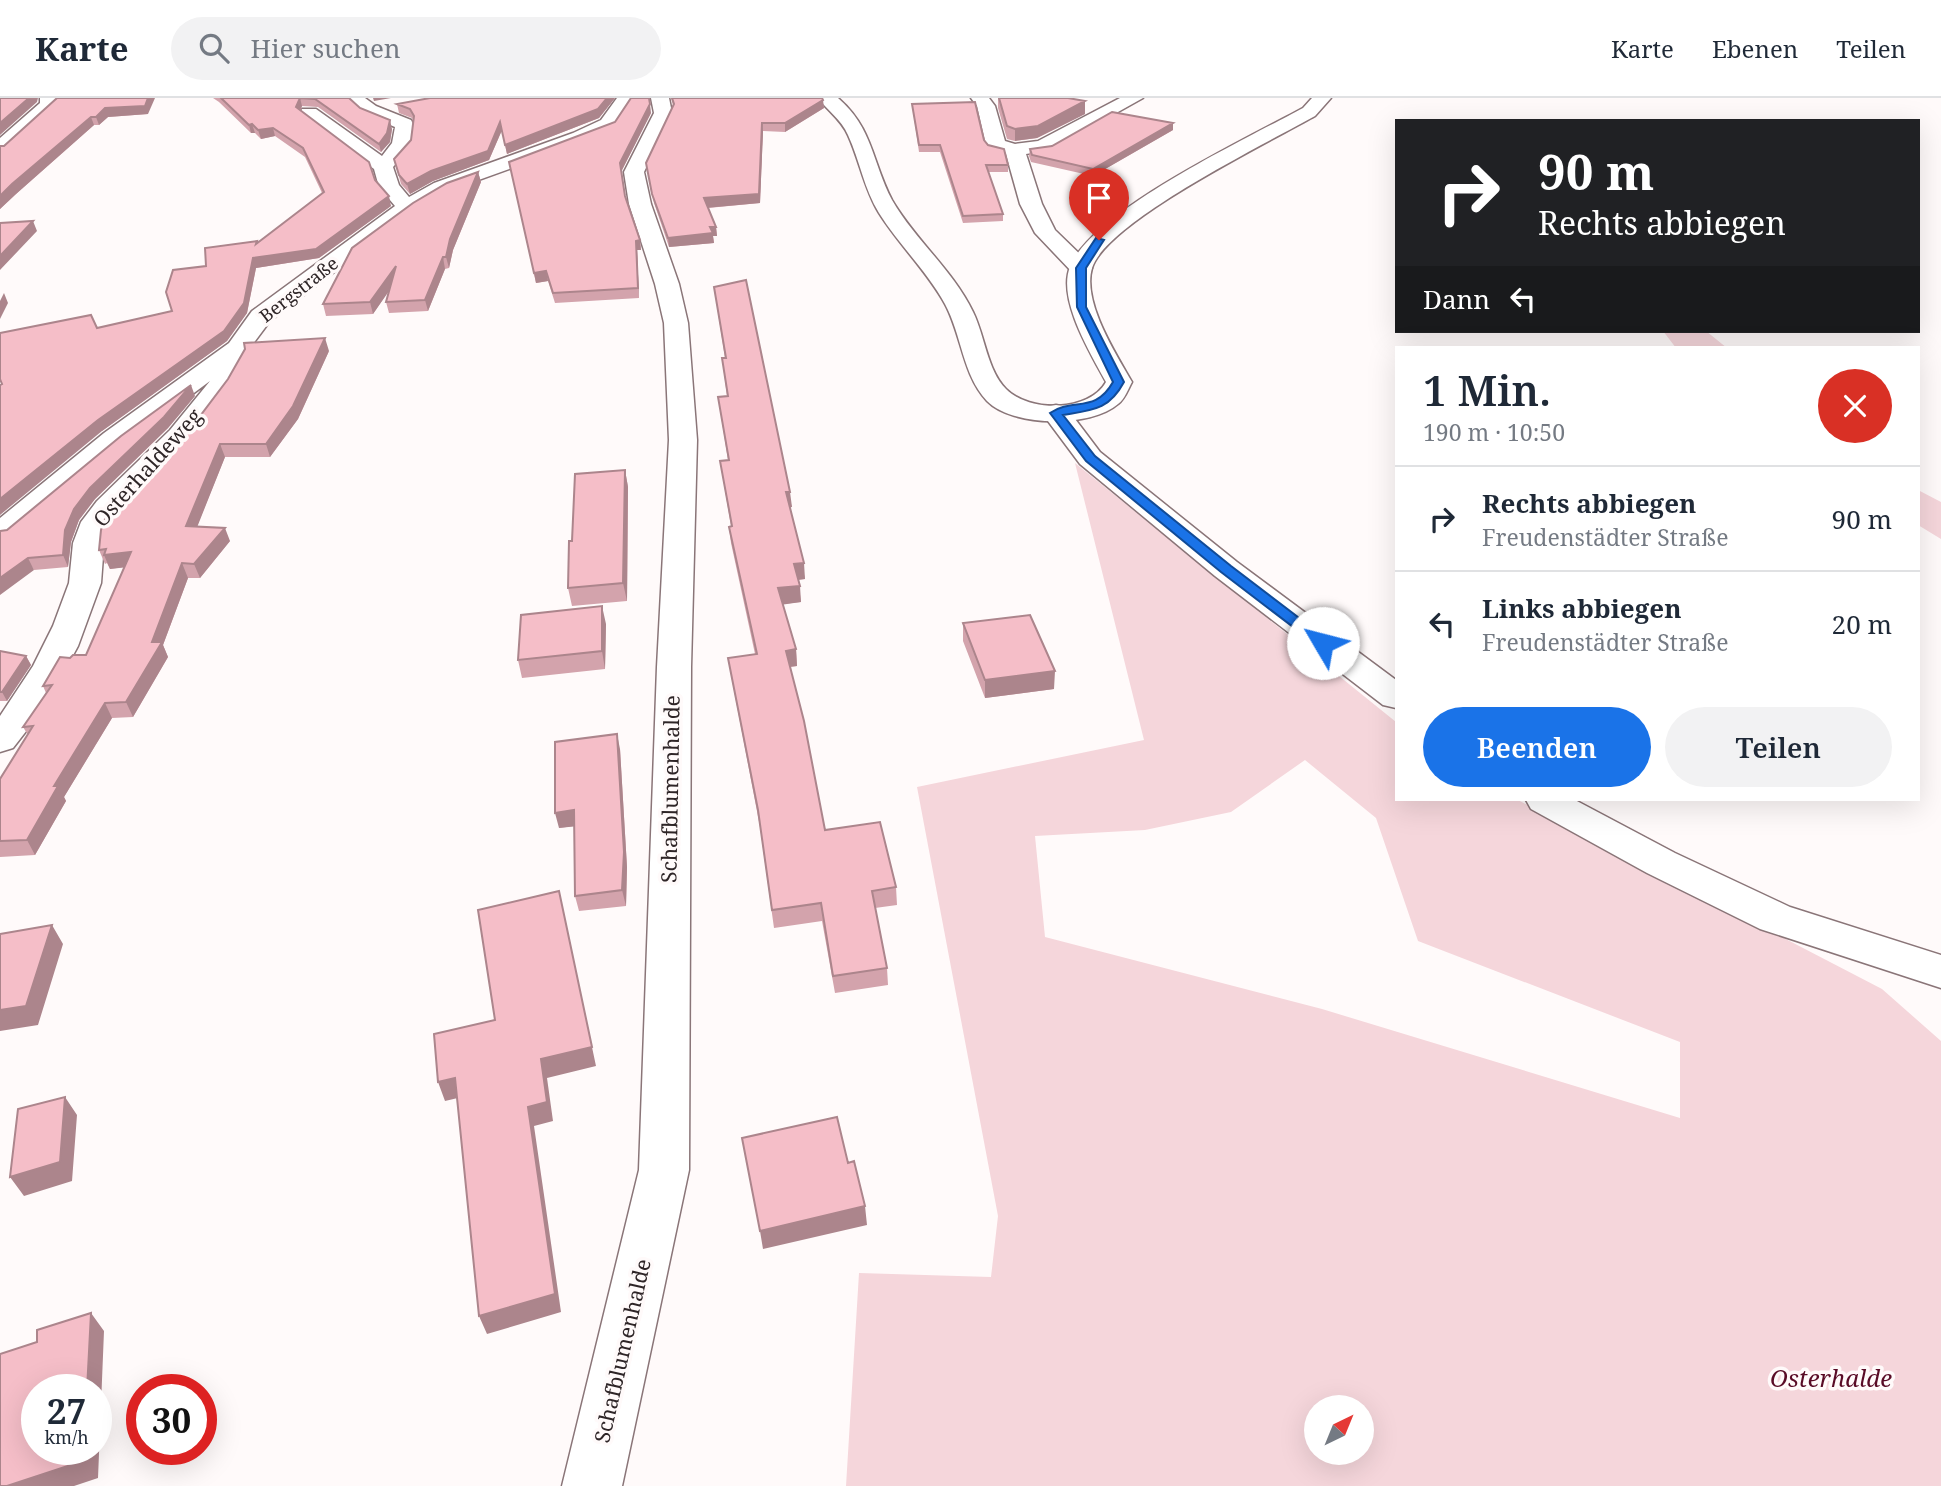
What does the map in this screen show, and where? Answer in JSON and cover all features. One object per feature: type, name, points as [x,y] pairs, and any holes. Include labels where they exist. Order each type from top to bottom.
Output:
[{"type":"street","points":[[0,148],[38,117],[49,105],[49,98]]},
{"type":"street","name":"Bergstraße","points":[[0,533],[114,439],[238,348],[261,316],[407,207],[441,187],[580,137],[608,124],[626,98]]},
{"type":"street","name":"Schafblumenhalde","points":[[592,1486],[664,1170],[674,667],[683,440],[676,323],[667,284],[640,204],[634,172],[663,113],[660,98]]},
{"type":"street","points":[[827,98],[849,117],[859,132],[880,198],[957,304],[990,386],[1005,401],[1023,409],[1056,413],[1090,407],[1110,398],[1119,382],[1082,307],[1081,268],[1099,240],[1134,213],[1309,112],[1322,98]]},
{"type":"street","points":[[980,98],[988,113],[996,145],[1015,150],[1042,146],[1134,98]]},
{"type":"street","points":[[362,104],[408,103]]},
{"type":"street","points":[[362,104],[404,124],[405,139],[398,154],[383,166]]},
{"type":"street","points":[[309,113],[383,166],[389,187],[407,207]]},
{"type":"street","points":[[1015,150],[1031,204],[1046,233],[1081,268]]},
{"type":"street","name":"Osterhaldeweg","points":[[0,740],[49,673],[61,650],[87,579],[90,532],[105,509],[174,443],[204,407],[232,363],[238,348]]},
{"type":"street","points":[[1056,413],[1090,458],[1226,569],[1395,696]]},
{"type":"street","points":[[1547,801],[1661,863],[1775,918],[1941,972]]},
{"type":"green space","points":[[1665,333],[1708,333],[1725,346],[1674,346]]},
{"type":"green space","name":"Osterhalde","points":[[1075,463],[1395,721],[1395,801],[1520,801],[1882,989],[1941,1041],[1941,1486],[846,1486],[859,1273],[991,1277],[998,1216],[917,787],[1144,740]],"holes":[[[1305,760],[1376,818],[1418,941],[1680,1042],[1680,1118],[1322,1009],[1045,937],[1035,836],[1145,830],[1231,812]]]},
{"type":"green space","points":[[1920,491],[1941,502],[1941,539],[1920,526]]},
{"type":"building","points":[[0,98],[29,98],[0,123]]},
{"type":"building","points":[[57,98],[148,98],[145,106],[105,108],[96,117],[91,117],[0,196],[0,146],[4,146]]},
{"type":"building","points":[[221,98],[300,98],[296,107],[369,162],[375,180],[389,196],[316,249],[253,258],[244,303],[224,331],[98,420],[0,499],[0,333],[91,315],[97,328],[172,311],[166,292],[173,270],[206,266],[205,248],[257,241],[256,244],[324,192],[303,148],[273,128],[258,130],[252,124],[249,125]]},
{"type":"building","points":[[300,98],[349,98],[360,108],[390,120],[387,133],[379,144],[315,99]]},
{"type":"building","points":[[430,98],[607,98],[598,109],[505,145],[500,122],[488,151],[431,171],[407,184],[399,175],[394,159],[411,140],[414,116],[410,109],[397,104]]},
{"type":"building","points":[[631,98],[649,98],[650,104],[620,163],[625,196],[640,240],[636,241],[638,288],[553,293],[546,271],[534,273],[509,162],[615,122]]},
{"type":"building","points":[[672,98],[823,100],[785,123],[762,123],[759,194],[704,198],[716,227],[710,227],[713,233],[668,238],[652,194],[646,163],[674,104]]},
{"type":"building","points":[[999,98],[1068,98],[1085,101],[1038,126],[1015,129],[1007,126]]},
{"type":"building","points":[[975,102],[984,140],[988,145],[1004,149],[1008,165],[986,165],[1003,214],[963,216],[940,145],[919,145],[912,104]]},
{"type":"building","points":[[1112,112],[1173,123],[1093,169],[1032,155],[1030,149],[1052,146]]},
{"type":"building","points":[[478,172],[450,239],[446,257],[443,257],[425,300],[386,302],[396,266],[370,302],[323,304],[352,248],[413,203],[447,183]]},
{"type":"building","points":[[33,221],[0,256],[0,223]]},
{"type":"building","points":[[746,280],[790,492],[786,492],[804,563],[794,564],[800,586],[778,588],[796,649],[786,651],[804,721],[825,830],[880,822],[896,887],[872,891],[887,968],[833,976],[821,903],[772,910],[758,810],[728,658],[757,654],[729,527],[732,526],[720,461],[729,460],[718,397],[728,396],[722,358],[726,358],[714,287]]},
{"type":"building","points":[[325,338],[293,406],[266,444],[220,444],[186,526],[225,528],[194,564],[182,563],[152,642],[162,642],[126,702],[105,703],[54,786],[58,786],[27,840],[0,841],[0,779],[33,726],[23,727],[52,685],[43,686],[60,657],[86,655],[131,552],[104,555],[106,549],[99,550],[101,530],[108,510],[200,416],[228,379],[245,349],[244,343]]},
{"type":"building","points":[[191,385],[164,417],[90,488],[74,509],[65,530],[63,555],[28,558],[0,578],[0,531],[7,530],[121,436]]},
{"type":"building","points":[[625,470],[623,583],[568,588],[575,474]]},
{"type":"building","points":[[602,606],[602,651],[518,660],[521,615]]},
{"type":"building","points":[[1030,615],[1055,671],[985,680],[963,623]]},
{"type":"building","points":[[0,651],[26,656],[2,692],[0,692]]},
{"type":"building","points":[[617,734],[624,852],[622,890],[575,896],[574,810],[555,813],[555,742]]},
{"type":"building","points":[[559,891],[592,1047],[541,1059],[547,1102],[528,1107],[555,1294],[479,1316],[455,1078],[438,1082],[434,1034],[495,1020],[478,910]]},
{"type":"building","points":[[52,925],[26,1006],[0,1010],[0,934]]},
{"type":"building","points":[[65,1097],[60,1162],[10,1177],[18,1109]]},
{"type":"building","points":[[837,1117],[848,1163],[854,1161],[865,1206],[760,1231],[742,1138]]},
{"type":"building","points":[[91,1313],[88,1374],[21,1374],[21,1465],[71,1465],[0,1486],[0,1354],[37,1342],[37,1330]]},
{"type":"route","points":[[1099,240],[1081,268],[1082,307],[1119,382],[1110,398],[1090,407],[1056,413],[1090,458],[1226,569],[1323,643]]}]
